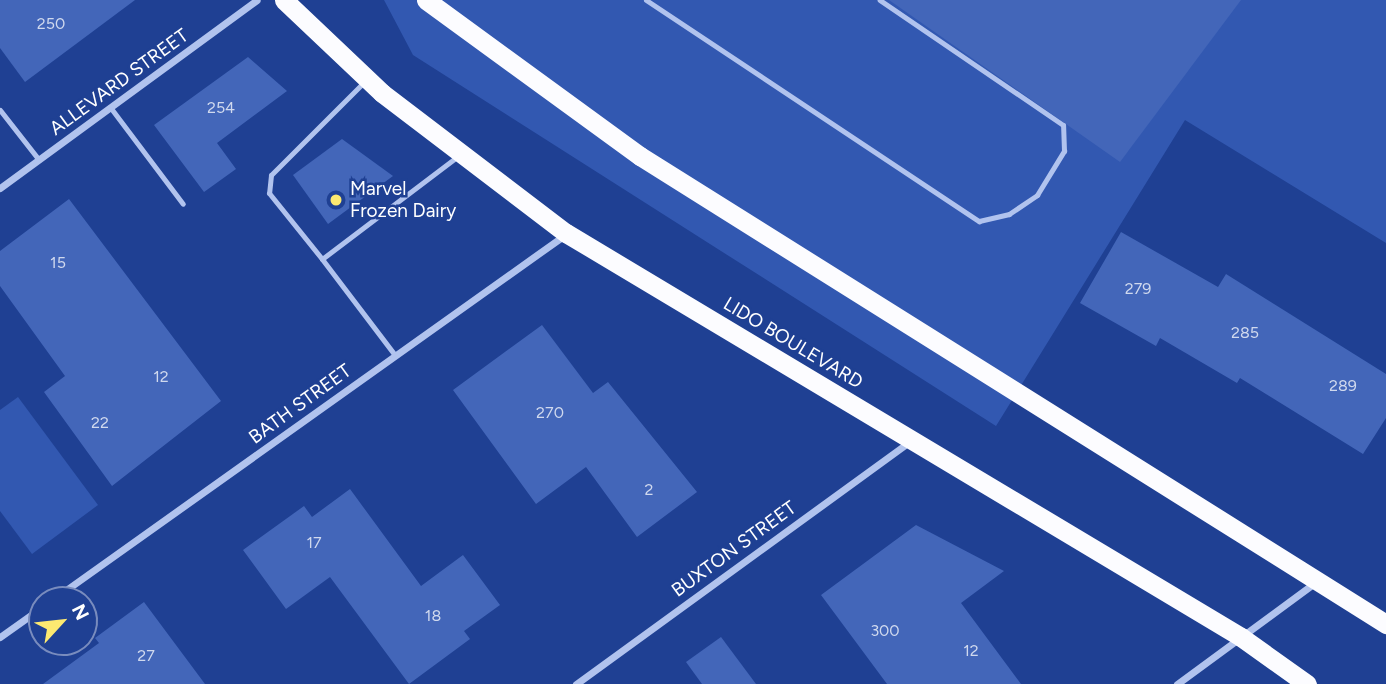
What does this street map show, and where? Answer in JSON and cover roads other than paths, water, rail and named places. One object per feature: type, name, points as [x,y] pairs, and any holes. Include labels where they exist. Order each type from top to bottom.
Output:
[{"type":"highway","name":"LIDO BOULEVARD","points":[[284,0],[367,79],[566,233],[1241,637],[1307,684]]},
{"type":"highway","points":[[426,0],[640,156],[1320,580],[1386,624]]},
{"type":"street","name":"ALLEVARD STREET","points":[[0,188],[257,0]]},
{"type":"street","name":"BATH STREET","points":[[72,586],[566,233]]},
{"type":"street","name":"BUXTON STREET","points":[[576,684],[911,440]]},
{"type":"street","points":[[1177,684],[1320,580]]},
{"type":"street","points":[[0,637],[28,617]]},
{"type":"lane","points":[[646,0],[979,220],[1009,214],[1037,195],[1064,151],[1063,125],[880,0]]},
{"type":"lane","points":[[367,79],[307,144],[271,175],[269,193],[395,355]]},
{"type":"lane","points":[[110,107],[183,204]]},
{"type":"lane","points":[[0,110],[39,160]]},
{"type":"lane","points":[[322,259],[461,153]]},
{"type":"place","name":"Marvel Frozen Dairy","points":[[336,200]]}]
